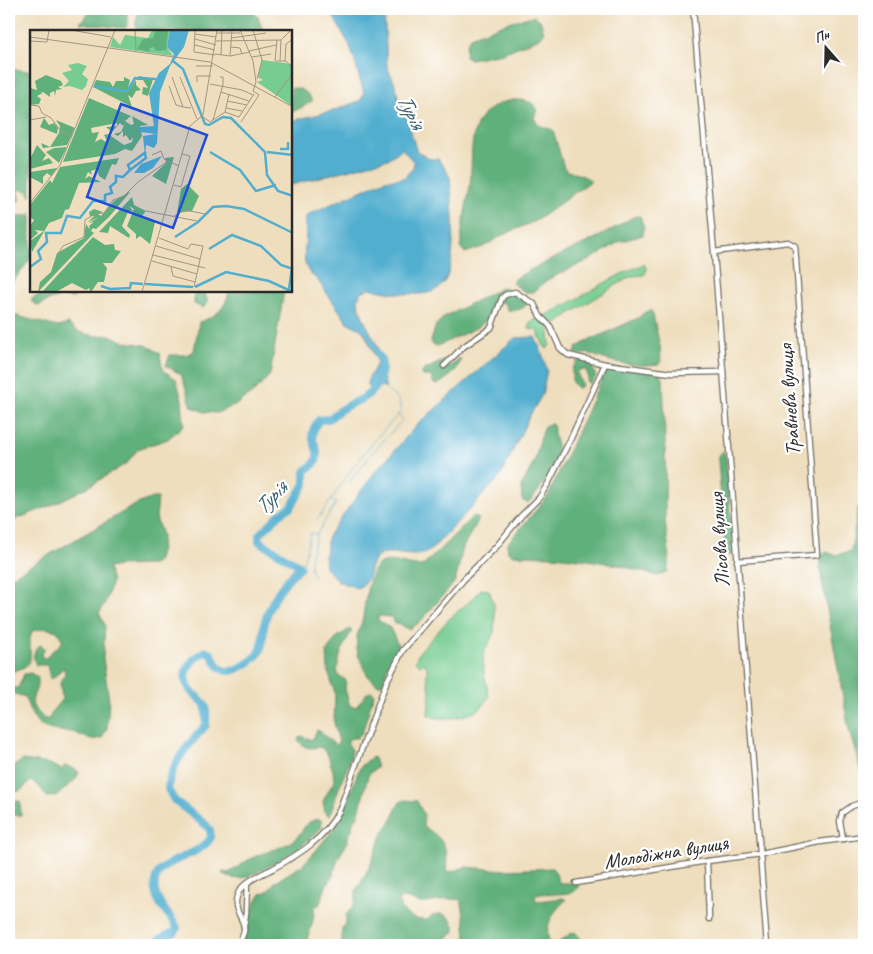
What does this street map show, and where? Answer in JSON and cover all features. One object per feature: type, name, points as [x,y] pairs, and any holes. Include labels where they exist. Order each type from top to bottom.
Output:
[{"type":"street","name":"Лісова вулиця","points":[[693,9],[714,252],[767,945]]},
{"type":"street","name":"Травнева вулиця","points":[[714,252],[788,242],[795,246],[817,555],[737,561]]},
{"type":"street","points":[[444,366],[463,347],[491,328],[502,298],[515,292],[534,304],[540,316],[550,326],[563,352],[568,355],[605,364],[671,374],[723,372]]},
{"type":"street","points":[[244,926],[236,910],[241,890],[321,837],[331,825],[339,811],[388,678],[403,650],[465,578],[496,547],[521,516],[539,498],[570,440],[605,364]]},
{"type":"street","points":[[843,839],[840,822],[842,813],[852,806],[864,802]]},
{"type":"street","name":"Молодіжна вулиця","points":[[576,883],[864,836]]},
{"type":"street","points":[[707,861],[709,919]]},
{"type":"street","points":[[238,945],[244,932],[248,884]]},
{"type":"shaded area","points":[[109,9],[235,9],[234,11],[135,17]]},
{"type":"green space","points":[[100,9],[128,14],[128,25],[125,28],[80,23],[91,10]]},
{"type":"green space","points":[[209,9],[250,9],[258,17],[263,30],[137,29],[136,21],[138,14],[147,12],[183,12]]},
{"type":"green space","points":[[534,16],[540,20],[544,32],[540,38],[503,53],[470,59],[465,56],[466,45],[470,37],[512,21]]},
{"type":"green space","points":[[9,69],[30,71],[30,195],[28,191],[19,189],[20,200],[9,205]]},
{"type":"green space","points":[[292,88],[304,91],[312,101],[292,112]]},
{"type":"green space","points":[[511,100],[526,101],[535,106],[537,109],[534,118],[538,125],[553,130],[564,168],[591,181],[537,220],[501,236],[483,247],[465,253],[460,247],[470,185],[474,133],[478,122],[485,113]]},
{"type":"green space","points":[[12,215],[30,216],[30,259],[9,287],[9,228]]},
{"type":"green space","points":[[640,216],[644,228],[643,235],[619,242],[591,259],[547,280],[533,292],[525,292],[512,283],[526,272],[604,234],[633,217]]},
{"type":"green space","points":[[644,264],[647,270],[644,275],[628,278],[568,315],[549,330],[550,345],[547,349],[537,330],[529,329],[530,322],[559,309],[615,277]]},
{"type":"green space","points":[[503,287],[525,300],[527,304],[521,309],[508,310],[504,303],[497,301],[485,322],[478,327],[438,346],[433,345],[431,341],[436,325],[444,317]]},
{"type":"green space","points":[[45,292],[78,292],[73,298],[58,297],[38,306],[31,301],[34,297],[45,295]]},
{"type":"green space","points":[[194,292],[204,292],[208,303],[203,308],[194,304]]},
{"type":"green space","points":[[229,292],[284,292],[270,375],[255,391],[236,405],[217,413],[204,412],[192,407],[181,374],[166,366],[170,355],[186,355],[194,351],[199,322],[215,315],[228,297]]},
{"type":"green space","points":[[651,310],[660,346],[661,362],[659,364],[624,364],[590,354],[575,353],[577,347],[584,343]]},
{"type":"green space","points":[[9,314],[58,327],[69,324],[75,330],[82,333],[95,336],[110,335],[125,342],[146,345],[160,353],[164,371],[176,379],[182,399],[184,425],[168,439],[138,449],[127,463],[88,487],[52,505],[9,522],[9,398],[14,394],[12,374],[9,372]]},
{"type":"green space","points":[[460,358],[454,372],[437,385],[433,383],[431,376],[423,376],[424,370],[445,360],[443,367],[450,366]]},
{"type":"green space","points":[[583,358],[590,360],[596,377],[590,384],[587,382],[586,370],[579,370],[577,373],[582,384],[581,387],[577,388],[572,382],[572,369],[578,360]]},
{"type":"green space","points":[[607,368],[659,373],[663,378],[665,521],[669,557],[667,572],[658,576],[618,565],[588,560],[554,556],[513,555],[508,551],[507,544],[548,496],[605,372]]},
{"type":"green space","points":[[552,424],[557,448],[554,461],[542,486],[527,503],[522,500],[521,487],[535,460],[543,429],[546,425]]},
{"type":"green space","points":[[723,451],[726,458],[732,542],[731,556],[727,554],[725,548],[718,461]]},
{"type":"green space","points":[[152,498],[158,498],[156,518],[162,535],[158,560],[153,565],[108,568],[112,581],[105,603],[99,613],[105,625],[103,658],[109,700],[107,728],[102,738],[92,739],[74,732],[57,731],[44,727],[35,720],[25,697],[9,692],[9,686],[18,688],[24,674],[31,673],[38,678],[32,703],[44,719],[49,719],[53,710],[62,699],[60,682],[65,674],[64,668],[50,679],[47,665],[36,665],[34,654],[40,645],[44,647],[44,651],[41,654],[43,658],[46,658],[63,641],[57,631],[45,628],[32,631],[29,662],[26,666],[9,672],[9,578],[135,505]]},
{"type":"green space","points":[[858,507],[864,507],[864,782],[849,730],[820,570],[822,554],[826,552],[835,555],[851,551]]},
{"type":"green space","points":[[473,516],[479,519],[463,548],[454,583],[419,623],[409,629],[394,622],[391,617],[378,616],[378,620],[390,628],[399,647],[387,668],[383,683],[378,685],[366,673],[358,655],[357,643],[368,588],[375,567],[390,561],[418,566],[424,565]]},
{"type":"green space","points":[[481,589],[489,590],[494,604],[494,632],[483,655],[484,673],[489,696],[477,711],[464,716],[433,717],[428,715],[430,690],[427,667],[424,663],[419,665],[415,661],[420,651],[451,617]]},
{"type":"green space","points":[[350,629],[352,632],[343,647],[339,659],[338,676],[346,680],[345,689],[350,706],[356,707],[367,693],[372,691],[374,694],[362,733],[357,738],[351,738],[347,742],[352,750],[350,760],[330,816],[325,813],[323,801],[334,781],[328,755],[321,747],[305,747],[298,739],[300,736],[312,740],[317,730],[335,745],[339,742],[334,723],[335,693],[328,672],[327,651],[337,637]]},
{"type":"green space","points":[[372,757],[377,768],[368,776],[358,817],[353,821],[348,842],[338,858],[333,876],[327,883],[321,901],[319,905],[314,907],[313,921],[304,945],[242,945],[247,923],[257,899],[261,894],[269,890],[276,881],[301,866],[340,821],[361,766]]},
{"type":"green space","points":[[23,760],[50,764],[62,770],[64,766],[71,767],[79,772],[76,779],[57,796],[47,797],[40,787],[31,781],[20,791],[10,792],[9,766],[14,766]]},
{"type":"green space","points":[[864,782],[864,800],[861,800]]},
{"type":"green space","points":[[405,800],[417,801],[424,815],[423,826],[443,843],[447,861],[446,869],[450,872],[465,867],[505,870],[552,868],[560,883],[577,883],[580,886],[576,890],[565,894],[536,895],[535,899],[538,901],[563,898],[566,900],[557,909],[548,926],[551,945],[459,945],[466,938],[461,900],[447,899],[422,903],[401,898],[398,902],[400,907],[409,916],[427,920],[436,914],[445,915],[452,921],[455,932],[440,943],[432,937],[432,945],[339,945],[342,943],[342,928],[346,922],[346,915],[354,905],[356,890],[369,868],[384,831],[393,818],[400,802]]},
{"type":"green space","points":[[20,801],[21,815],[9,815],[9,802]]},
{"type":"green space","points":[[318,819],[321,820],[322,826],[317,833],[273,864],[242,878],[223,875],[222,872],[229,873],[252,858],[288,844],[298,836],[308,823]]},
{"type":"green space","points":[[575,932],[584,945],[555,945],[570,934]]},
{"type":"water","points":[[329,9],[384,9],[387,66],[396,86],[398,98],[407,118],[417,151],[429,159],[438,159],[450,178],[453,219],[450,266],[446,278],[440,287],[434,291],[422,294],[392,293],[370,288],[361,292],[358,299],[359,306],[383,360],[381,369],[386,387],[382,386],[371,390],[367,384],[377,361],[365,334],[361,329],[348,323],[316,278],[308,270],[305,259],[305,220],[307,215],[385,180],[404,178],[413,168],[414,162],[402,149],[388,159],[292,185],[292,121],[336,110],[361,100],[364,93],[350,46]]},
{"type":"water","points":[[535,337],[547,370],[542,395],[529,417],[500,477],[432,549],[417,555],[384,553],[380,555],[372,564],[366,581],[357,588],[338,581],[325,567],[324,556],[327,548],[327,539],[372,476],[416,426],[515,338]]},
{"type":"waterway","name":"Турія","points":[[152,945],[175,932],[177,928],[157,896],[155,880],[160,871],[167,865],[205,845],[211,837],[210,830],[206,825],[174,800],[168,789],[177,763],[187,747],[206,725],[205,705],[187,685],[186,673],[195,658],[206,651],[211,653],[217,665],[229,671],[240,668],[254,659],[259,653],[269,609],[282,586],[300,567],[259,541],[259,535],[280,514],[291,507],[305,484],[305,472],[316,461],[317,450],[313,433],[319,420],[329,419],[370,393],[377,384],[381,373],[382,362],[380,357]]},
{"type":"waterway","points":[[300,567],[311,533],[317,534],[336,503],[331,500],[372,443],[401,412],[398,399],[385,388]]},
{"type":"waterway","points":[[349,483],[372,453],[402,421],[398,414]]},
{"type":"waterway","points":[[317,520],[331,500]]},
{"type":"waterway","points":[[315,578],[310,563],[317,534]]}]
